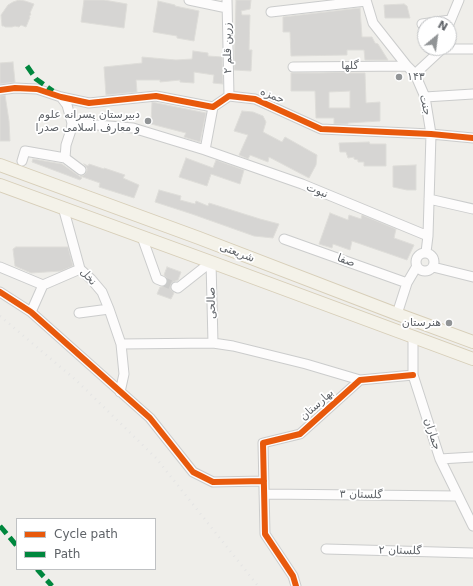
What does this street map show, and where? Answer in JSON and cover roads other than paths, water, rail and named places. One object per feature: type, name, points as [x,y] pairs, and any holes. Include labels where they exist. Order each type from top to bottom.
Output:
[{"type":"main road","name":"شریعتی","points":[[0,165],[199,238],[473,342]]},
{"type":"main road","name":"شریعتی","points":[[0,185],[473,359]]},
{"type":"street","points":[[189,0],[227,4]]},
{"type":"street","points":[[270,12],[366,0]]},
{"type":"street","name":"جنت","points":[[366,0],[373,23],[415,74],[424,97],[431,134],[428,236],[426,252]]},
{"type":"street","points":[[452,16],[458,0]]},
{"type":"street","name":"زرین قلم ۲","points":[[227,4],[229,96]]},
{"type":"street","points":[[457,48],[473,49]]},
{"type":"street","points":[[415,74],[434,56]]},
{"type":"street","name":"گلها","points":[[293,67],[407,66]]},
{"type":"street","points":[[0,90],[15,88],[37,89],[61,97],[89,102],[156,96],[213,107]]},
{"type":"street","points":[[424,97],[473,94]]},
{"type":"street","points":[[205,150],[213,107],[229,96]]},
{"type":"street","name":"حمزه","points":[[229,96],[255,99],[321,129],[431,134],[473,138]]},
{"type":"street","points":[[61,97],[67,105],[72,123],[64,158]]},
{"type":"street","name":"نبوت","points":[[72,123],[133,128],[205,150],[302,184],[428,236]]},
{"type":"street","points":[[22,161],[25,151],[64,158],[81,170]]},
{"type":"street","points":[[429,199],[473,210]]},
{"type":"street","name":"نخل","points":[[63,208],[80,270],[91,279],[102,292],[121,344],[124,374],[120,392]]},
{"type":"street","points":[[142,237],[157,279],[162,281]]},
{"type":"street","name":"صفا","points":[[284,239],[407,283]]},
{"type":"street","points":[[397,314],[407,283],[417,266],[416,260],[418,255],[426,252],[434,258],[435,261],[433,267],[429,271],[424,271],[417,266]]},
{"type":"street","points":[[176,287],[178,288],[211,262]]},
{"type":"street","name":"صالحی","points":[[211,262],[213,343]]},
{"type":"street","points":[[0,267],[43,285]]},
{"type":"street","points":[[433,267],[473,277]]},
{"type":"street","points":[[31,312],[43,285],[80,270]]},
{"type":"street","points":[[0,292],[31,312],[150,418],[193,472],[213,482],[264,481]]},
{"type":"street","points":[[79,313],[109,309]]},
{"type":"street","name":"جماران","points":[[413,337],[413,375],[440,459],[473,526]]},
{"type":"street","points":[[121,344],[213,343],[233,346],[306,364],[360,380],[413,375]]},
{"type":"street","name":"بهارستان","points":[[296,586],[293,576],[265,534],[263,443],[300,434],[360,380]]},
{"type":"street","points":[[440,459],[473,457]]},
{"type":"street","name":"گلستان ۳","points":[[264,494],[458,496]]},
{"type":"street","name":"گلستان ۲","points":[[326,549],[473,553]]},
{"type":"tunnel","points":[[162,281],[176,287]]},
{"type":"railway","points":[[0,316],[77,381],[156,458],[258,586]]},
{"type":"place","name":"۱۴۳","points":[[399,77]]},
{"type":"place","name":"دبیرستان پسرانه علوم و معارف اسلامی صدرا","points":[[148,121]]},
{"type":"place","name":"هنرستان","points":[[449,323]]}]
